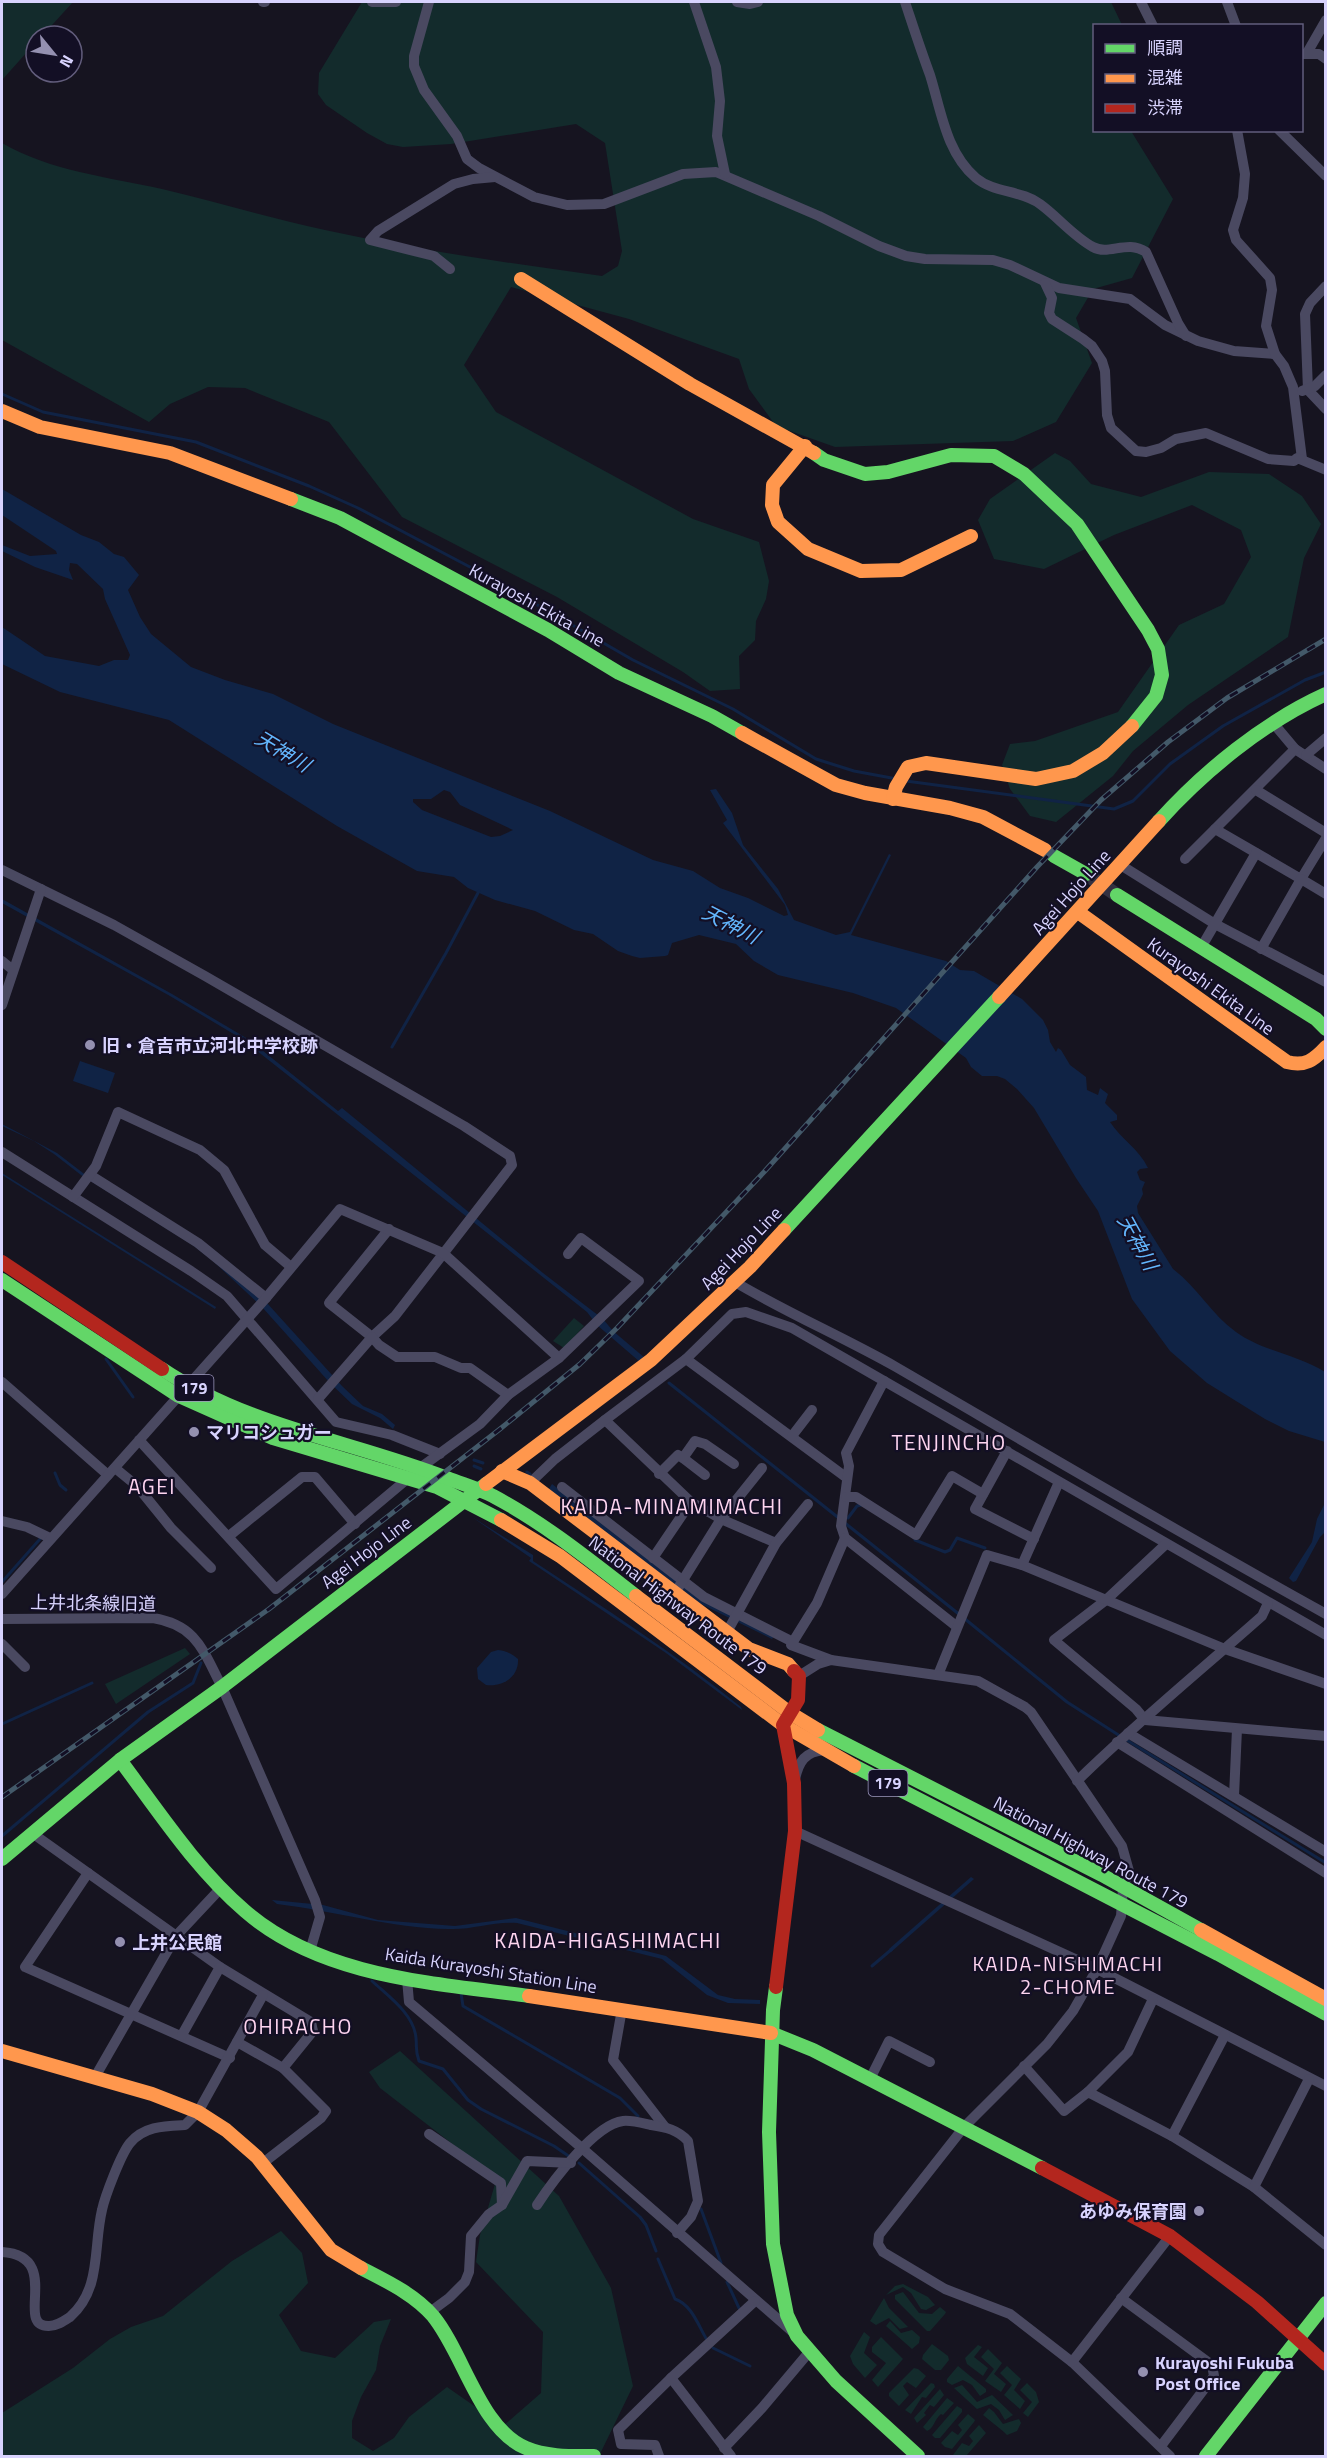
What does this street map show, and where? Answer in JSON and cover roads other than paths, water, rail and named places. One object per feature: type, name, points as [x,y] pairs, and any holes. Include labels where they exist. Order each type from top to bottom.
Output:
[{"type":"main road","points":[[521,279],[690,384],[805,446],[824,460],[865,474],[888,472],[951,455],[994,456],[1024,474],[1077,524],[1148,630],[1158,649],[1162,675],[1156,696],[1147,710],[1103,753],[1073,771],[1036,779],[926,763],[908,767],[896,786],[893,799]]},
{"type":"main road","name":"Kurayoshi Ekita Line","points":[[2,411],[40,427],[170,453],[340,518],[548,630],[618,674],[712,716],[807,771],[836,785],[983,817],[1086,874]]},
{"type":"main road","points":[[805,446],[772,485],[772,505],[778,522],[808,549],[861,571],[901,570],[971,537]]},
{"type":"main road","name":"Agei Hojo Line","points":[[120,1760],[222,1687],[502,1471],[651,1360],[750,1267],[1188,789],[1210,770],[1274,724],[1326,694]]},
{"type":"main road","name":"Kurayoshi Ekita Line","points":[[1117,895],[1316,1019],[1326,1029]]},
{"type":"main road","name":"Kurayoshi Ekita Line","points":[[1074,916],[1287,1062],[1297,1065],[1311,1063],[1326,1047]]},
{"type":"main road","name":"National Highway Route 179","points":[[2,1262],[189,1385],[280,1426],[411,1464],[493,1496],[569,1545],[824,1750],[1124,1905],[1326,2014]]},
{"type":"main road","name":"National Highway Route 179","points":[[2,1280],[177,1395],[273,1438],[437,1487],[518,1528],[561,1556],[787,1719],[834,1738],[1123,1888],[1326,1999]]},
{"type":"main road","points":[[502,1471],[530,1484],[679,1587],[727,1632],[749,1649],[788,1664],[799,1677],[798,1700],[787,1719],[794,1783],[795,1831],[772,2010],[769,2132],[773,2244],[782,2295],[797,2336],[836,2381],[912,2455]]},
{"type":"main road","points":[[2,1859],[120,1760]]},
{"type":"main road","name":"Kaida Kurayoshi Station Line","points":[[120,1760],[220,1889],[272,1931],[310,1951],[407,1979],[772,2033],[813,2050],[870,2079],[1170,2236],[1217,2270],[1326,2364]]},
{"type":"main road","points":[[2,2051],[152,2094],[198,2112],[226,2130],[263,2163],[332,2250],[406,2292],[430,2312],[445,2333],[493,2423],[503,2436],[516,2446],[534,2451],[559,2456],[594,2457]]},
{"type":"main road","points":[[1206,2457],[1326,2304]]},
{"type":"street","points":[[372,2],[396,2]]},
{"type":"street","points":[[429,2],[415,49],[414,66],[418,78],[436,109],[457,136],[467,159],[495,177],[534,197],[550,202],[604,204],[683,174],[706,172],[725,174],[879,246],[906,256],[925,259],[993,260],[1010,265],[1045,283],[1081,293],[1130,299],[1165,325],[1198,341],[1234,351],[1275,354]]},
{"type":"street","points":[[694,2],[716,67],[720,101],[717,136],[725,174]]},
{"type":"street","points":[[737,2],[750,4],[758,2]]},
{"type":"street","points":[[905,2],[944,125],[968,171],[982,183],[1025,196],[1039,203],[1083,241],[1096,249],[1125,245],[1141,248],[1146,252],[1186,336]]},
{"type":"street","points":[[1141,2],[1152,24]]},
{"type":"street","points":[[1227,2],[1235,24]]},
{"type":"street","points":[[1304,54],[1326,20]]},
{"type":"street","points":[[1304,54],[1319,54],[1326,59]]},
{"type":"street","points":[[1237,132],[1245,174],[1244,198],[1233,230],[1236,240],[1270,278],[1272,290],[1266,326],[1275,354],[1284,366],[1294,393],[1302,459]]},
{"type":"street","points":[[1281,132],[1326,176]]},
{"type":"street","points":[[450,269],[434,256],[370,240],[378,231],[454,184],[495,177]]},
{"type":"street","points":[[1045,283],[1052,298],[1049,313],[1052,319],[1092,346],[1102,361],[1105,371],[1107,415],[1111,428],[1136,451],[1146,452],[1161,448],[1176,439],[1206,433],[1268,459],[1284,462],[1294,461],[1297,458],[1326,470]]},
{"type":"street","points":[[1326,286],[1310,303],[1305,314],[1308,390],[1326,409]]},
{"type":"street","points":[[1294,393],[1308,390],[1326,375]]},
{"type":"street","points":[[1274,724],[1295,749],[1326,769]]},
{"type":"street","points":[[1306,755],[1326,738]]},
{"type":"street","points":[[1185,859],[1295,749]]},
{"type":"street","points":[[1256,790],[1326,836],[1261,949]]},
{"type":"street","points":[[1215,829],[1326,894]]},
{"type":"street","points":[[1202,946],[1256,853]]},
{"type":"street","points":[[1119,864],[1215,924],[1326,982]]},
{"type":"street","points":[[2,870],[114,925],[205,976],[473,1132],[510,1156],[512,1166],[395,1316],[372,1337],[318,1399]]},
{"type":"street","points":[[2,1005],[42,890]]},
{"type":"street","points":[[2,961],[13,970]]},
{"type":"street","points":[[73,1197],[96,1166],[118,1112],[200,1150],[224,1170],[265,1245],[291,1267]]},
{"type":"street","points":[[2,1152],[227,1296],[336,1422],[392,1435],[440,1454]]},
{"type":"street","points":[[90,1175],[198,1244],[266,1298]]},
{"type":"street","points":[[2,1594],[140,1440],[177,1395],[189,1385],[266,1298],[340,1209],[443,1253],[559,1358]]},
{"type":"street","points":[[389,1229],[329,1303],[397,1357],[435,1357],[461,1368],[470,1368],[508,1395]]},
{"type":"street","points":[[140,1440],[276,1589],[440,1454],[480,1424],[508,1395],[559,1358],[600,1316],[639,1281],[581,1238],[568,1254]]},
{"type":"street","points":[[735,1282],[780,1308],[894,1366],[1067,1469],[1326,1614]]},
{"type":"street","points":[[530,1484],[555,1459],[686,1359],[732,1314],[746,1312],[792,1328],[1326,1635]]},
{"type":"street","points":[[686,1359],[847,1478]]},
{"type":"street","points":[[884,1381],[846,1453],[849,1466],[841,1526],[845,1538],[956,1626]]},
{"type":"street","points":[[2,1382],[111,1472],[137,1486],[171,1528],[211,1568]]},
{"type":"street","points":[[792,1436],[812,1410]]},
{"type":"street","points":[[605,1420],[659,1474],[691,1502],[721,1519],[776,1543]]},
{"type":"street","points":[[683,1458],[695,1441],[705,1444],[734,1464]]},
{"type":"street","points":[[1007,1451],[975,1509],[1034,1539]]},
{"type":"street","points":[[659,1474],[678,1455],[705,1475]]},
{"type":"street","points":[[679,1587],[721,1519],[762,1468]]},
{"type":"street","points":[[846,1497],[855,1497],[916,1535],[952,1476],[983,1494]]},
{"type":"street","points":[[229,1536],[302,1477],[315,1477],[355,1524]]},
{"type":"street","points":[[1022,1565],[1059,1482]]},
{"type":"street","points":[[562,1487],[653,1558],[679,1587],[704,1597],[793,1642]]},
{"type":"street","points":[[653,1558],[691,1502]]},
{"type":"street","points":[[727,1632],[776,1543],[808,1504]]},
{"type":"street","points":[[2,1521],[27,1527],[50,1538]]},
{"type":"street","points":[[845,1538],[817,1603],[791,1645],[831,1660],[978,1681],[1024,1707],[1031,1712],[1122,1846],[1129,1871],[1123,1888],[1124,1905],[1121,1916],[1097,1969],[1067,2020],[963,2127],[879,2235],[878,2244],[884,2252],[945,2289],[1010,2314],[1072,2362],[1170,2457]]},
{"type":"street","points":[[1166,1544],[1106,1600],[1054,1640],[1136,1708],[1145,1720],[1326,1736]]},
{"type":"street","points":[[938,1675],[956,1626],[987,1555],[1022,1565],[1225,1649],[1326,1684]]},
{"type":"street","points":[[1077,1781],[1117,1742],[1262,1616],[1268,1603]]},
{"type":"street","name":"上井北条線旧道","points":[[2,1619],[153,1618],[168,1620],[188,1629],[222,1687],[315,1900],[320,1917],[310,1951]]},
{"type":"street","points":[[2,1644],[25,1667]]},
{"type":"street","points":[[799,1677],[818,1664],[831,1660]]},
{"type":"street","points":[[1234,1796],[1237,1729]]},
{"type":"street","points":[[1128,1733],[1325,1850],[1311,1864]]},
{"type":"street","points":[[1117,1742],[1326,1873]]},
{"type":"street","points":[[794,1783],[798,1765],[803,1758],[809,1753],[824,1750]]},
{"type":"street","points":[[795,1831],[1097,1969],[1153,2000],[1326,2086]]},
{"type":"street","points":[[32,1833],[220,1967],[311,2022],[314,2031],[283,2068]]},
{"type":"street","points":[[88,1873],[25,1967],[230,2058]]},
{"type":"street","points":[[95,2077],[176,1936],[220,1889]]},
{"type":"street","points":[[182,2036],[220,1967]]},
{"type":"street","points":[[407,1979],[409,2002],[583,2149],[797,2336]]},
{"type":"street","points":[[2,2252],[12,2252],[31,2265],[35,2274],[34,2312],[36,2319],[44,2326],[63,2322],[76,2311],[94,2277],[102,2210],[130,2143],[159,2126],[185,2125],[198,2112],[263,1995]]},
{"type":"street","points":[[1024,2066],[1064,2111],[1088,2092],[1128,2052],[1153,2000]]},
{"type":"street","points":[[622,2009],[613,2060],[665,2127]]},
{"type":"street","points":[[1172,2136],[1225,2036]]},
{"type":"street","points":[[870,2079],[889,2041],[930,2062]]},
{"type":"street","points":[[237,2042],[283,2068],[326,2112],[263,2163]]},
{"type":"street","points":[[1254,2187],[1309,2079]]},
{"type":"street","points":[[1088,2092],[1172,2136],[1254,2187],[1326,2245]]},
{"type":"street","points":[[537,2205],[559,2173],[571,2163],[593,2135],[610,2125],[623,2121],[665,2127],[682,2134],[688,2141],[698,2201],[691,2217],[677,2233]]},
{"type":"street","points":[[429,2134],[501,2183],[502,2205]]},
{"type":"street","points":[[430,2312],[465,2282],[469,2272],[471,2236],[489,2214],[502,2205],[527,2162],[571,2163]]},
{"type":"street","points":[[1072,2362],[1170,2236]]},
{"type":"street","points":[[1121,2298],[1212,2365],[1214,2376],[1161,2446]]},
{"type":"street","points":[[660,2457],[655,2445],[621,2444],[617,2436],[618,2430],[755,2301]]},
{"type":"street","points":[[671,2378],[727,2452],[810,2351]]},
{"type":"water","name":"天神川","points":[[2,489],[81,535],[99,542],[114,554],[124,557],[139,575],[128,590],[140,617],[151,634],[191,667],[273,694],[333,724],[550,811],[653,860],[693,871],[720,888],[748,898],[784,916],[788,915],[785,905],[723,823],[727,820],[710,790],[716,789],[732,813],[743,845],[778,889],[794,920],[836,935],[850,932],[889,854],[891,855],[851,935],[946,961],[960,970],[974,971],[1022,999],[1043,1020],[1056,1052],[1058,1048],[1061,1050],[1070,1065],[1086,1077],[1087,1090],[1098,1095],[1100,1088],[1108,1094],[1105,1103],[1117,1115],[1117,1120],[1110,1122],[1140,1155],[1148,1168],[1137,1172],[1140,1180],[1145,1182],[1142,1189],[1143,1194],[1137,1206],[1138,1213],[1173,1269],[1236,1332],[1257,1344],[1325,1372],[1325,1442],[1289,1431],[1265,1419],[1207,1383],[1170,1351],[1132,1299],[1098,1211],[1034,1108],[1005,1079],[997,1076],[982,1076],[971,1067],[966,1058],[896,1008],[853,993],[778,975],[754,961],[736,944],[699,935],[672,943],[668,955],[665,956],[640,958],[618,951],[593,934],[574,930],[535,911],[495,900],[468,888],[454,877],[417,871],[337,826],[169,720],[60,692],[2,664],[2,627],[45,656],[99,666],[114,660],[128,660],[130,655],[105,599],[103,589],[77,564],[70,563],[69,570],[73,580],[35,567],[2,551],[2,545],[30,556],[57,554],[56,551],[2,515]],"holes":[[[444,790],[450,792],[460,805],[513,830],[491,837],[422,810],[413,802],[413,799],[431,799]]]},
{"type":"water","points":[[2,899],[248,1039],[338,1111],[342,1108],[543,1273],[603,1319],[613,1331],[645,1358],[640,1362],[597,1325],[587,1312],[242,1039],[170,996],[2,903]]},
{"type":"water","points":[[80,1061],[115,1073],[108,1093],[73,1081]]},
{"type":"water","points":[[2,1124],[57,1153],[83,1173],[196,1246],[267,1303],[342,1386],[363,1406],[382,1414],[395,1425],[393,1429],[380,1418],[352,1404],[330,1383],[262,1307],[194,1246],[81,1175],[34,1141]]},
{"type":"water","points":[[2,1173],[216,1307],[215,1309],[2,1175]]},
{"type":"water","points":[[552,1484],[637,1550],[774,1636],[772,1639],[699,1603],[549,1489]]},
{"type":"water","points":[[1325,1503],[1325,1532],[1296,1581],[1293,1582],[1289,1578],[1312,1542],[1317,1519]]},
{"type":"water","points":[[472,1517],[533,1555],[533,1561],[665,1649],[716,1687],[742,1710],[666,1653],[529,1561],[531,1558]]},
{"type":"water","points":[[498,1650],[518,1659],[516,1671],[509,1680],[486,1685],[478,1679],[477,1668],[491,1652]]},
{"type":"water","points":[[971,1877],[974,1879],[891,1952],[889,1949]]},
{"type":"water","points":[[272,1900],[323,1905],[378,1920],[455,1926],[516,1918],[666,1956],[718,1995],[735,1999],[760,2000],[760,2004],[728,2003],[707,1995],[662,1959],[517,1923],[458,1929],[427,1928],[277,1904]]},
{"type":"waterway","points":[[2,394],[43,412],[196,442],[309,486],[358,508],[487,576],[633,660],[733,709],[816,759],[854,771],[897,779]]},
{"type":"waterway","points":[[906,781],[1114,809],[1133,801],[1170,764],[1223,726],[1305,680],[1326,672]]},
{"type":"waterway","points":[[392,1047],[479,891]]},
{"type":"waterway","points":[[106,1359],[133,1397]]},
{"type":"waterway","points":[[669,1383],[840,1519]]},
{"type":"waterway","points":[[474,1460],[483,1463]]},
{"type":"waterway","points":[[474,1466],[481,1469]]},
{"type":"waterway","points":[[55,1473],[60,1485],[66,1490]]},
{"type":"waterway","points":[[848,1518],[857,1506],[861,1505]]},
{"type":"waterway","points":[[845,1523],[960,1615]]},
{"type":"waterway","points":[[915,1540],[945,1552],[950,1550],[957,1538],[985,1548]]},
{"type":"waterway","points":[[2,1582],[40,1539]]},
{"type":"waterway","points":[[965,1619],[1067,1702],[1120,1736]]},
{"type":"waterway","points":[[2,1836],[148,1712],[193,1683],[201,1663]]},
{"type":"waterway","points":[[2,1724],[92,1683]]},
{"type":"waterway","points":[[1125,1739],[1326,1863]]},
{"type":"waterway","points":[[872,1966],[892,1949]]},
{"type":"waterway","points":[[372,1981],[399,2006],[411,2021],[419,2061],[443,2069],[468,2100],[481,2109],[554,2146],[570,2157]]},
{"type":"waterway","points":[[461,1993],[463,2006],[620,2098],[638,2116]]},
{"type":"waterway","points":[[579,2163],[640,2217],[646,2225],[656,2251]]},
{"type":"waterway","points":[[701,2209],[721,2263]]},
{"type":"waterway","points":[[658,2259],[675,2299],[690,2311],[707,2340]]},
{"type":"waterway","points":[[727,2282],[739,2308]]},
{"type":"waterway","points":[[713,2348],[750,2366]]},
{"type":"tunnel","points":[[1086,874],[1117,895]]},
{"type":"railway","points":[[2,1797],[269,1609],[580,1364],[617,1328],[764,1172],[1037,867],[1101,800],[1168,742],[1227,698],[1326,639]]},
{"type":"place","name":"旧・倉吉市立河北中学校跡","points":[[90,1045]]},
{"type":"place","name":"マリコシュガー","points":[[194,1432]]},
{"type":"place","name":"上井公民館","points":[[120,1942]]},
{"type":"place","name":"あゆみ保育園","points":[[1199,2211]]},
{"type":"place","name":"Kurayoshi Fukuba Post Office","points":[[1143,2372]]},
{"type":"district","name":"TENJINCHO","points":[[949,1442]]},
{"type":"district","name":"AGEI","points":[[152,1486]]},
{"type":"district","name":"KAIDA-MINAMIMACHI","points":[[672,1506]]},
{"type":"district","name":"KAIDA-HIGASHIMACHI","points":[[608,1940]]},
{"type":"district","name":"KAIDA-NISHIMACHI 2-CHOME","points":[[1068,1974]]},
{"type":"district","name":"OHIRACHO","points":[[298,2026]]}]
